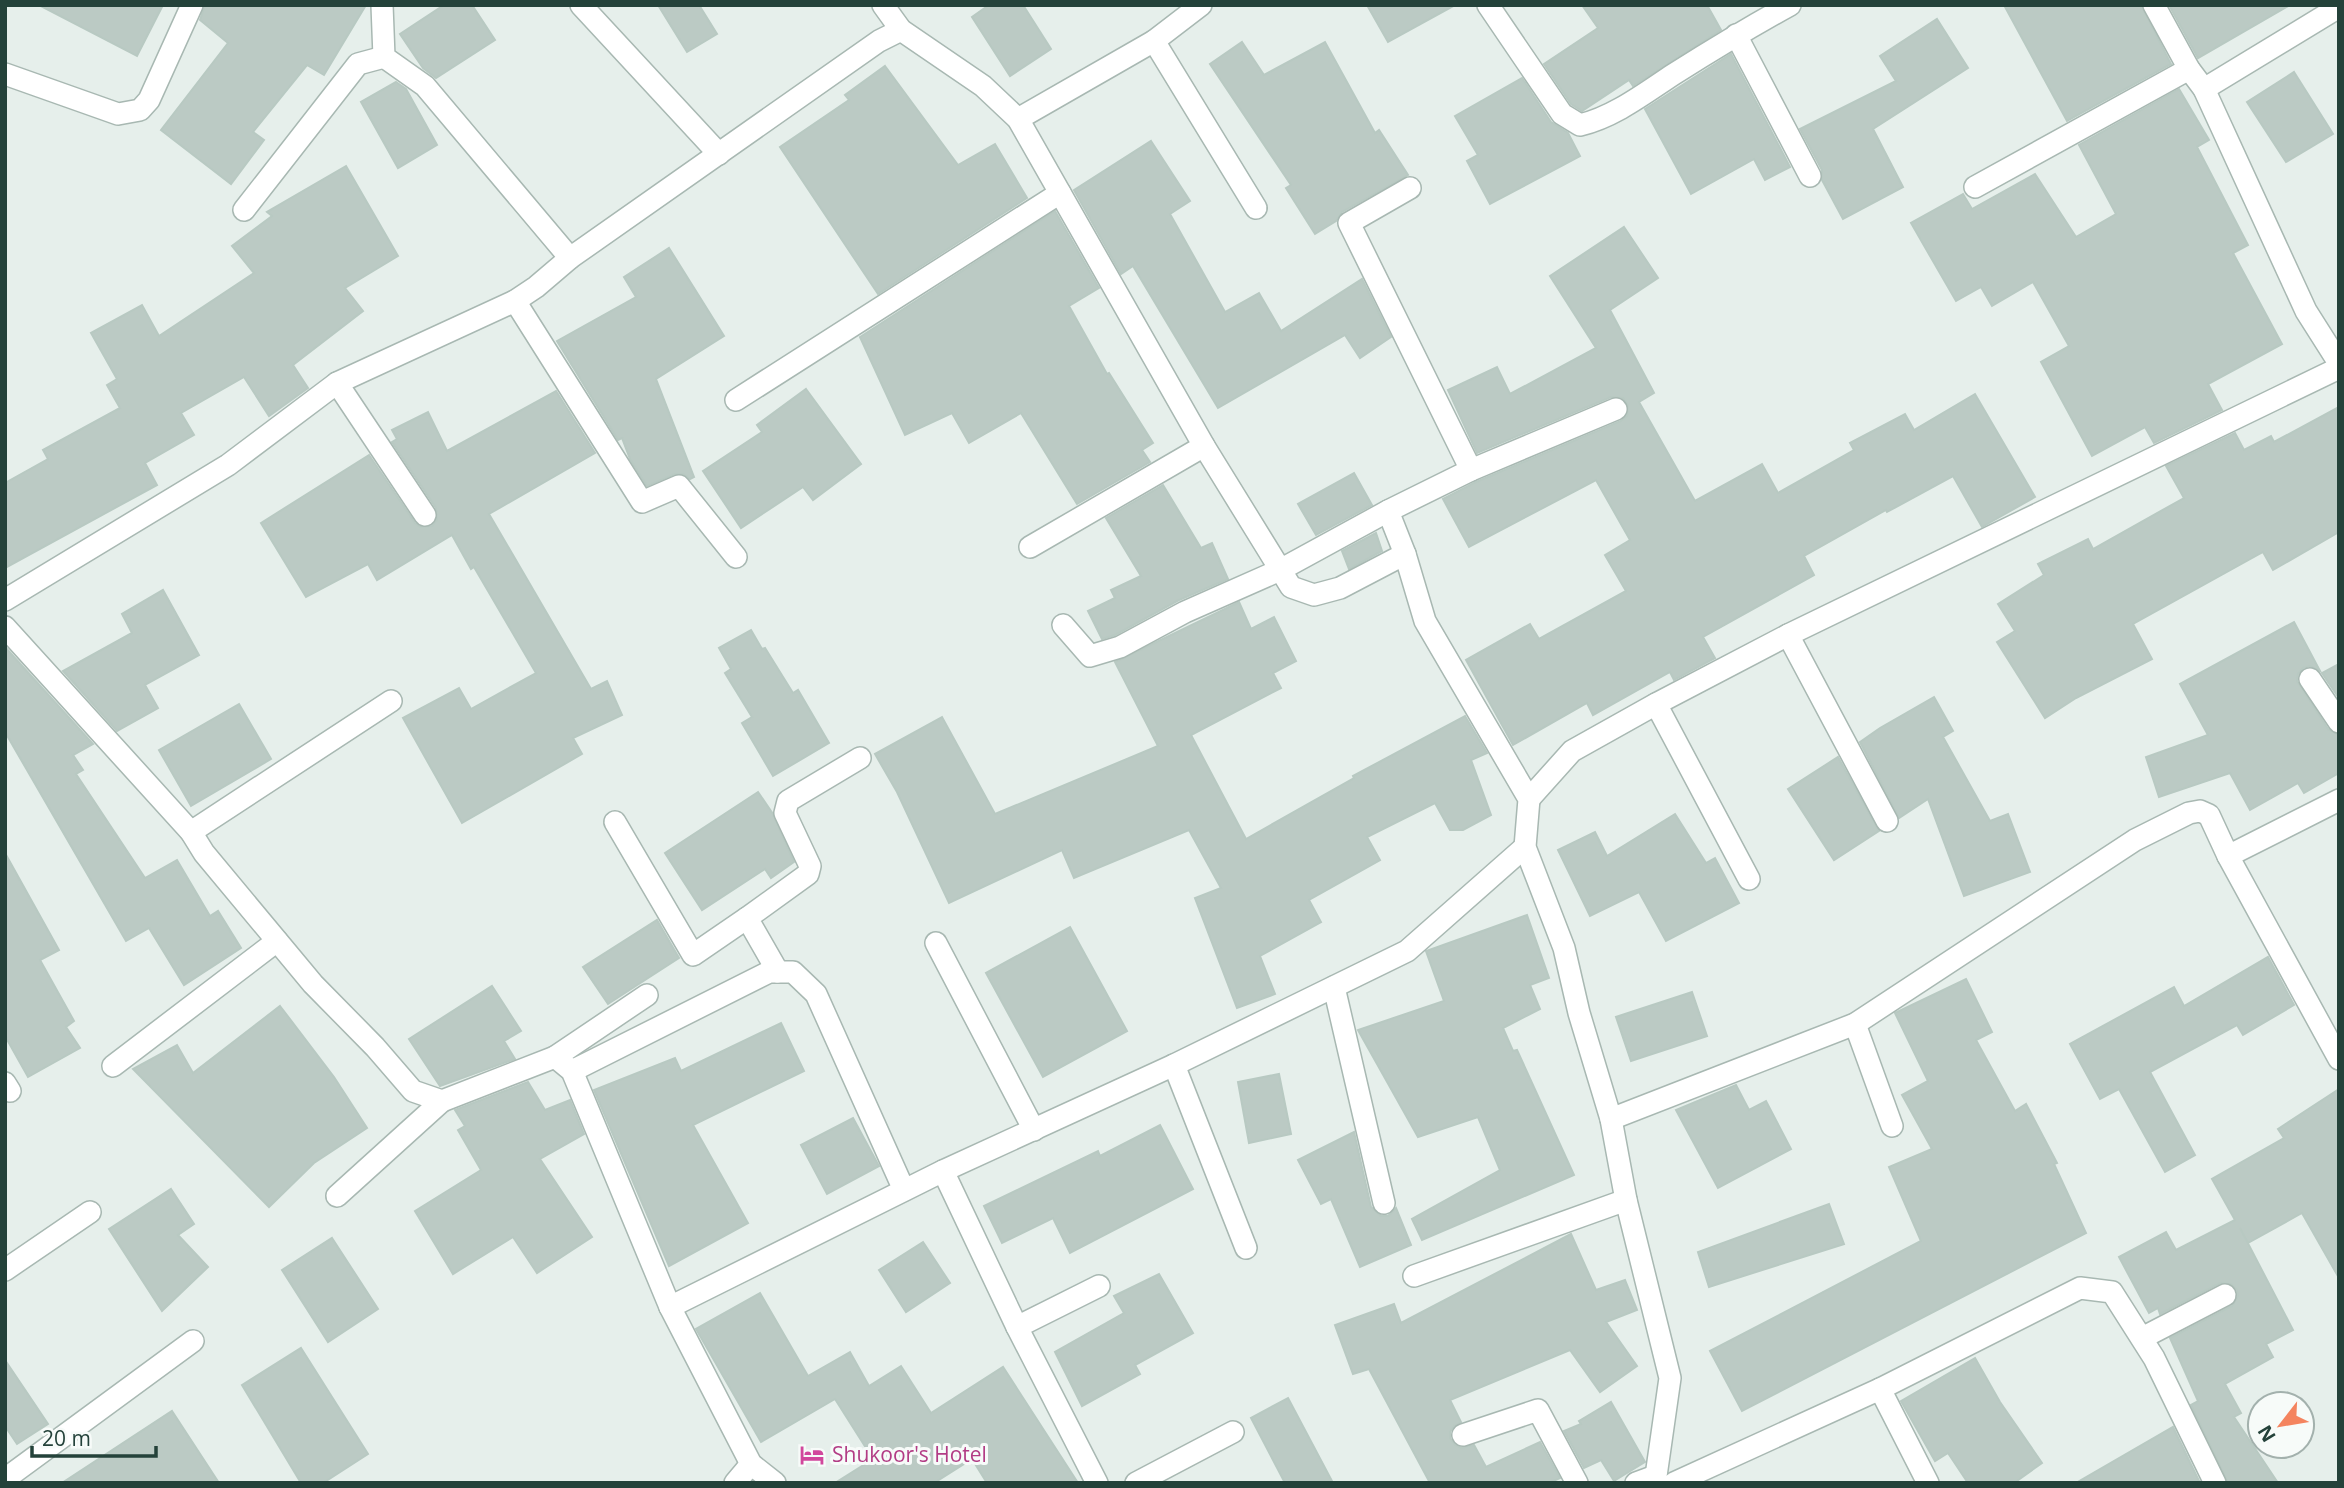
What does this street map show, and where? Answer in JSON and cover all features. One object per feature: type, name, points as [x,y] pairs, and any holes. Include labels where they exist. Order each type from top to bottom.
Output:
[{"type":"street","points":[[5,74],[118,114],[141,110],[149,100],[192,5]]},
{"type":"street","points":[[382,5],[384,57]]},
{"type":"street","points":[[581,5],[719,155]]},
{"type":"street","points":[[883,5],[901,30],[983,86],[1018,119],[1204,446],[1291,587],[1314,595],[1340,588],[1405,554]]},
{"type":"street","points":[[1018,119],[1154,41],[1201,5]]},
{"type":"street","points":[[1488,5],[1562,114],[1580,125],[1590,123],[1621,107],[1736,35],[1790,5]]},
{"type":"street","points":[[1529,799],[1572,751],[1656,704],[1788,635],[2339,365],[2306,310],[2204,89],[2189,69],[2154,5]]},
{"type":"street","points":[[2204,89],[2339,8]]},
{"type":"street","points":[[5,600],[228,465],[337,383],[515,301],[570,258],[879,41],[901,30]]},
{"type":"street","points":[[1736,35],[1810,176]]},
{"type":"street","points":[[1154,41],[1256,208]]},
{"type":"street","points":[[244,210],[358,64],[384,57]]},
{"type":"street","points":[[384,57],[425,86],[570,258]]},
{"type":"street","points":[[1975,187],[2189,69]]},
{"type":"street","points":[[1410,188],[1349,222],[1471,470]]},
{"type":"street","points":[[736,400],[1060,193]]},
{"type":"street","points":[[515,301],[642,502],[679,486],[736,557]]},
{"type":"street","points":[[337,383],[425,515]]},
{"type":"street","points":[[1063,625],[1090,656],[1120,647],[1185,611],[1280,570],[1388,511],[1471,470],[1616,409]]},
{"type":"street","points":[[1030,547],[1204,446]]},
{"type":"street","points":[[1388,511],[1405,554],[1425,621],[1529,799],[1525,847],[1564,948],[1579,1013],[1611,1119],[1626,1200],[1670,1378],[1655,1481]]},
{"type":"street","points":[[5,627],[191,832],[204,853],[313,984],[375,1047],[413,1091],[442,1101]]},
{"type":"street","points":[[1788,635],[1887,821]]},
{"type":"street","points":[[2311,679],[2339,722]]},
{"type":"street","points":[[191,832],[391,701]]},
{"type":"street","points":[[1656,704],[1749,880]]},
{"type":"street","points":[[615,822],[693,955],[808,874],[810,866],[785,813],[788,801],[860,758]]},
{"type":"street","points":[[2228,856],[2339,800]]},
{"type":"street","points":[[1611,1119],[1855,1024],[2135,840],[2189,813],[2200,811],[2209,815],[2228,856],[2339,1059]]},
{"type":"street","points":[[670,1307],[943,1171],[1174,1065],[1407,951],[1525,847]]},
{"type":"street","points":[[747,918],[778,972]]},
{"type":"street","points":[[113,1066],[277,941]]},
{"type":"street","points":[[936,943],[1034,1130]]},
{"type":"street","points":[[337,1196],[442,1101],[564,1064],[769,972],[793,972],[816,994],[904,1190]]},
{"type":"street","points":[[1334,987],[1384,1203]]},
{"type":"street","points":[[564,1064],[647,995]]},
{"type":"street","points":[[1855,1024],[1892,1126]]},
{"type":"street","points":[[564,1064],[670,1307],[751,1464],[775,1483]]},
{"type":"street","points":[[1174,1065],[1246,1248]]},
{"type":"street","points":[[943,1171],[1017,1327],[1097,1483]]},
{"type":"street","points":[[1414,1276],[1626,1200]]},
{"type":"street","points":[[5,1270],[90,1212]]},
{"type":"street","points":[[1017,1327],[1099,1286]]},
{"type":"street","points":[[1655,1481],[1880,1389],[2080,1288],[2112,1292],[2154,1358],[2216,1483]]},
{"type":"street","points":[[2142,1338],[2225,1295]]},
{"type":"street","points":[[5,1479],[193,1341]]},
{"type":"street","points":[[1880,1389],[1928,1483]]},
{"type":"street","points":[[1463,1435],[1538,1410],[1577,1483]]},
{"type":"street","points":[[1136,1483],[1233,1432]]},
{"type":"street","points":[[735,1483],[751,1464]]},
{"type":"building","points":[[39,5],[163,5],[137,56]]},
{"type":"building","points":[[205,5],[366,5],[324,75],[307,65],[253,132],[264,140],[231,184],[161,130],[228,43],[200,20]]},
{"type":"building","points":[[444,5],[472,5],[495,40],[436,78],[423,68],[400,34]]},
{"type":"building","points":[[658,5],[699,5],[717,34],[687,52]]},
{"type":"building","points":[[989,5],[1023,5],[1051,49],[1010,76],[972,17]]},
{"type":"building","points":[[1367,5],[1455,5],[1388,42]]},
{"type":"building","points":[[1582,5],[1707,5],[1721,30],[1633,86],[1629,80],[1582,111],[1571,104],[1544,64],[1598,28]]},
{"type":"building","points":[[2004,5],[2141,5],[2171,64],[2067,121]]},
{"type":"building","points":[[2169,5],[2290,5],[2198,58]]},
{"type":"building","points":[[1937,19],[1968,68],[1873,129],[1903,187],[1843,219],[1822,180],[1822,170],[1800,129],[1896,81],[1880,56]]},
{"type":"building","points":[[1242,42],[1264,75],[1325,42],[1375,133],[1379,130],[1408,175],[1342,212],[1336,221],[1315,234],[1286,188],[1291,185],[1210,64]]},
{"type":"building","points":[[1731,54],[1790,167],[1765,180],[1754,159],[1691,194],[1645,109]]},
{"type":"building","points":[[885,66],[958,165],[995,144],[1027,198],[878,294],[780,147],[849,100],[845,95]]},
{"type":"building","points":[[2294,72],[2333,134],[2286,162],[2247,102]]},
{"type":"building","points":[[1522,78],[1551,122],[1568,133],[1580,156],[1490,204],[1467,161],[1478,155],[1455,116]]},
{"type":"building","points":[[396,82],[406,89],[437,145],[398,168],[361,102]]},
{"type":"building","points":[[2179,89],[2209,140],[2197,147],[2248,245],[2233,253],[2282,344],[2208,384],[2222,410],[2154,443],[2145,427],[2092,456],[2041,362],[2069,346],[2033,282],[1992,306],[1981,287],[1956,301],[1911,223],[1963,194],[1972,209],[2035,174],[2076,237],[2116,214],[2079,145]]},
{"type":"building","points":[[1151,141],[1190,201],[1170,214],[1225,312],[1259,293],[1281,331],[1362,279],[1391,337],[1360,358],[1345,335],[1218,408],[1133,266],[1121,274],[1074,190]]},
{"type":"building","points":[[346,166],[398,256],[345,288],[363,311],[293,365],[308,388],[269,416],[244,377],[181,413],[194,435],[145,463],[157,485],[5,568],[5,483],[48,459],[43,450],[120,408],[107,385],[117,379],[91,333],[142,305],[159,336],[254,273],[232,246],[272,216],[267,212]]},
{"type":"building","points":[[1055,211],[1099,288],[1069,306],[1107,374],[1109,373],[1153,443],[1142,450],[1150,462],[1077,504],[1021,413],[969,443],[952,413],[905,435],[860,337]]},
{"type":"building","points":[[1624,227],[1658,278],[1610,310],[1654,393],[1639,402],[1695,501],[1762,464],[1778,493],[1854,450],[1850,443],[1905,414],[1914,430],[1975,394],[2035,497],[1982,527],[1953,476],[1804,556],[1814,575],[1703,637],[1715,658],[1674,680],[1670,672],[1593,715],[1587,703],[1513,745],[1466,660],[1530,624],[1539,639],[1626,591],[1605,555],[1630,540],[1596,480],[1469,547],[1443,499],[1476,482],[1621,421],[1627,416],[1628,405],[1623,398],[1611,397],[1477,453],[1448,390],[1497,367],[1510,394],[1596,348],[1550,276]]},
{"type":"building","points":[[669,248],[724,336],[656,379],[694,477],[690,479],[683,474],[675,474],[647,486],[630,459],[622,438],[618,440],[557,341],[636,297],[624,277]]},
{"type":"building","points":[[806,389],[861,464],[813,500],[803,487],[741,528],[703,471],[762,432],[757,425]]},
{"type":"building","points":[[556,391],[595,453],[489,514],[591,689],[607,681],[622,715],[573,738],[582,754],[462,823],[403,718],[459,688],[471,709],[536,673],[474,567],[471,569],[452,535],[377,580],[368,564],[306,597],[261,523],[369,455],[415,523],[420,527],[432,526],[437,520],[436,508],[392,442],[397,439],[392,430],[428,412],[447,451]]},
{"type":"building","points":[[2339,407],[2339,532],[2273,570],[2263,552],[2133,624],[2152,659],[2076,698],[2045,718],[1997,642],[2015,631],[1998,604],[2044,575],[2038,564],[2088,539],[2093,549],[2184,498],[2166,466],[2235,433],[2244,450],[2271,436],[2274,442]]},
{"type":"building","points":[[1354,473],[1372,505],[1316,535],[1298,504]]},
{"type":"building","points":[[1163,485],[1201,548],[1212,543],[1228,579],[1179,600],[1115,635],[1102,639],[1088,611],[1115,598],[1111,590],[1141,576],[1106,518]]},
{"type":"building","points":[[1376,533],[1382,551],[1349,569],[1342,551]]},
{"type":"building","points":[[163,590],[199,655],[145,685],[158,708],[117,731],[63,671],[132,633],[122,614]]},
{"type":"building","points":[[1239,602],[1251,629],[1274,617],[1296,661],[1273,673],[1281,688],[1191,735],[1246,839],[1354,778],[1353,776],[1465,716],[1487,753],[1471,760],[1491,815],[1463,830],[1450,830],[1435,803],[1367,837],[1380,860],[1309,900],[1321,922],[1260,956],[1275,994],[1237,1008],[1195,898],[1221,888],[1189,830],[1074,878],[1062,850],[949,903],[897,792],[875,754],[942,717],[995,814],[1158,746],[1115,662]]},
{"type":"building","points":[[2294,622],[2320,671],[2310,666],[2303,668],[2297,681],[2328,729],[2339,735],[2339,773],[2304,793],[2298,783],[2250,810],[2230,773],[2159,797],[2146,757],[2208,735],[2180,684]]},
{"type":"building","points":[[751,630],[793,693],[798,690],[829,743],[773,776],[742,723],[752,717],[725,673],[731,669],[719,648]]},
{"type":"building","points":[[5,647],[93,744],[73,755],[83,770],[76,774],[145,878],[177,860],[210,916],[218,911],[241,948],[184,985],[149,928],[126,941],[5,732]]},
{"type":"building","points":[[2339,664],[2339,698],[2322,673]]},
{"type":"building","points":[[1934,697],[1953,731],[1943,737],[1990,821],[2008,814],[2030,872],[1964,896],[1928,799],[1899,818],[1860,742]]},
{"type":"building","points":[[239,704],[271,759],[191,806],[159,750]]},
{"type":"building","points":[[1838,757],[1879,831],[1834,860],[1788,789]]},
{"type":"building","points":[[758,792],[773,814],[794,862],[771,878],[765,869],[702,910],[665,853]]},
{"type":"building","points":[[1675,814],[1706,863],[1715,858],[1739,903],[1666,941],[1639,892],[1590,916],[1558,850],[1595,832],[1607,856]]},
{"type":"building","points":[[5,853],[59,950],[40,960],[74,1021],[66,1027],[80,1048],[28,1077],[5,1036]]},
{"type":"building","points":[[1527,915],[1549,978],[1530,985],[1540,1009],[1503,1028],[1513,1051],[1517,1050],[1574,1175],[1422,1240],[1412,1219],[1500,1170],[1478,1117],[1418,1137],[1358,1030],[1444,1001],[1426,951]]},
{"type":"building","points":[[657,920],[679,958],[608,1004],[583,967]]},
{"type":"building","points":[[1070,927],[1127,1031],[1043,1077],[986,973]]},
{"type":"building","points":[[2268,957],[2294,1005],[2243,1035],[2237,1025],[2150,1072],[2195,1155],[2165,1172],[2119,1089],[2100,1099],[2070,1044],[2174,987],[2184,1006]]},
{"type":"building","points":[[1966,979],[1992,1032],[1976,1040],[2015,1111],[2026,1104],[2057,1163],[2054,1164],[2086,1233],[1742,1411],[1710,1351],[1921,1241],[1889,1167],[1932,1149],[1902,1095],[1928,1081],[1895,1013]]},
{"type":"building","points":[[492,986],[521,1031],[504,1041],[515,1059],[440,1086],[409,1039]]},
{"type":"building","points":[[1692,992],[1707,1036],[1631,1061],[1616,1017]]},
{"type":"building","points":[[280,1006],[334,1077],[367,1128],[314,1163],[269,1207],[133,1069],[177,1045],[193,1073]]},
{"type":"building","points":[[781,1023],[804,1071],[693,1125],[748,1223],[669,1266],[594,1090],[675,1058],[681,1071]]},
{"type":"building","points":[[1279,1074],[1291,1134],[1249,1143],[1238,1082]]},
{"type":"building","points":[[528,1082],[545,1110],[570,1100],[584,1134],[540,1159],[592,1237],[537,1273],[513,1237],[453,1274],[415,1211],[481,1170],[458,1130],[465,1126],[455,1110]]},
{"type":"building","points":[[1736,1085],[1749,1110],[1766,1101],[1791,1149],[1718,1188],[1676,1110]]},
{"type":"building","points":[[2339,1089],[2339,1278],[2302,1213],[2248,1243],[2240,1228],[2293,1330],[2266,1344],[2273,1357],[2225,1384],[2241,1413],[2234,1417],[2246,1435],[2246,1460],[2263,1460],[2278,1483],[2228,1483],[2191,1405],[2198,1401],[2170,1338],[2232,1306],[2238,1296],[2237,1290],[2231,1284],[2220,1283],[2160,1314],[2158,1308],[2149,1313],[2119,1257],[2166,1232],[2176,1250],[2235,1220],[2212,1179],[2284,1138],[2278,1129]]},
{"type":"building","points":[[853,1118],[879,1166],[827,1194],[801,1145]]},
{"type":"building","points":[[1160,1125],[1193,1189],[1070,1253],[1053,1218],[1002,1243],[984,1206],[1098,1151],[1100,1156]]},
{"type":"building","points":[[1354,1132],[1371,1207],[1381,1216],[1388,1216],[1396,1208],[1411,1245],[1360,1267],[1331,1199],[1321,1204],[1298,1160]]},
{"type":"building","points":[[171,1189],[194,1224],[178,1235],[208,1267],[162,1311],[109,1229]]},
{"type":"building","points":[[1829,1204],[1844,1244],[1709,1287],[1698,1252]]},
{"type":"building","points":[[1571,1234],[1596,1290],[1625,1280],[1637,1310],[1606,1322],[1637,1366],[1600,1392],[1570,1350],[1450,1400],[1461,1422],[1454,1426],[1450,1438],[1461,1448],[1474,1445],[1486,1467],[1540,1442],[1560,1478],[1549,1483],[1430,1483],[1369,1369],[1353,1374],[1335,1325],[1394,1304],[1401,1323]]},
{"type":"building","points":[[332,1238],[378,1309],[328,1342],[282,1270]]},
{"type":"building","points":[[923,1242],[950,1283],[906,1312],[879,1270]]},
{"type":"building","points":[[1159,1274],[1193,1333],[1135,1365],[1140,1374],[1082,1406],[1055,1352],[1124,1313],[1114,1296]]},
{"type":"building","points":[[760,1293],[808,1376],[850,1352],[869,1386],[901,1366],[931,1413],[1003,1367],[1078,1483],[987,1483],[972,1459],[934,1483],[835,1483],[873,1459],[835,1399],[761,1442],[696,1329]]},
{"type":"building","points":[[301,1348],[368,1454],[323,1483],[301,1483],[242,1385]]},
{"type":"building","points":[[1975,1358],[2000,1402],[2042,1463],[2014,1483],[1968,1483],[1948,1453],[1935,1461],[1901,1401]]},
{"type":"building","points":[[5,1360],[48,1424],[17,1444],[5,1426]]},
{"type":"building","points":[[1288,1398],[1333,1483],[1285,1483],[1251,1418]]},
{"type":"building","points":[[1611,1402],[1645,1462],[1614,1481],[1601,1460],[1584,1468],[1564,1431],[1581,1424],[1579,1421]]},
{"type":"building","points":[[172,1411],[219,1483],[62,1483]]},
{"type":"building","points":[[2173,1427],[2200,1483],[2076,1483]]},
{"type":"place","name":"Shukoor's Hotel","points":[[812,1455]]}]
